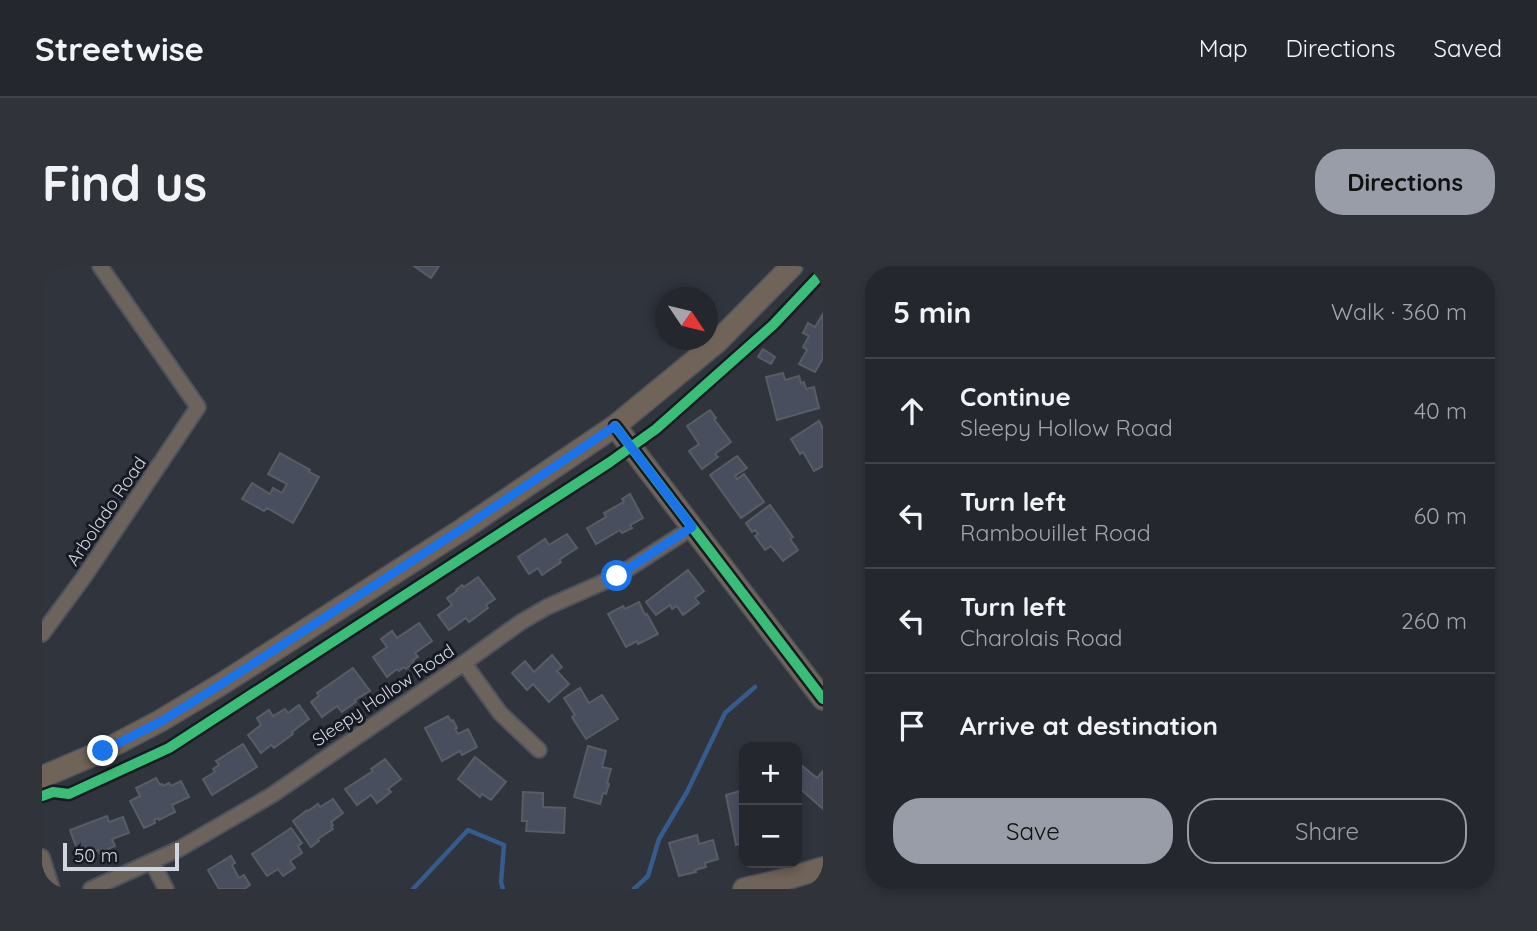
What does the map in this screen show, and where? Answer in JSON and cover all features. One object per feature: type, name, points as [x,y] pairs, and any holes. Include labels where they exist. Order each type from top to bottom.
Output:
[{"type":"street","name":"Arbolado Road","points":[[42,634],[84,578],[198,407],[100,266]]},
{"type":"street","points":[[42,777],[103,751],[160,722],[463,528],[615,426],[716,343],[792,266]]},
{"type":"street","points":[[615,426],[823,699]]},
{"type":"street","name":"Sleepy Hollow Road","points":[[91,889],[179,849],[272,795],[521,622],[547,607],[617,576],[692,527]]},
{"type":"street","points":[[464,663],[500,713],[539,750]]},
{"type":"street","points":[[42,857],[52,889]]},
{"type":"street","points":[[152,862],[166,889]]},
{"type":"street","points":[[744,889],[823,868]]},
{"type":"building","points":[[414,266],[439,266],[431,278]]},
{"type":"building","points":[[823,314],[823,358],[815,372],[799,364],[807,350],[803,347],[809,336],[803,333],[808,323],[815,327]]},
{"type":"building","points":[[763,349],[775,357],[771,364],[758,357]]},
{"type":"building","points":[[783,373],[785,380],[799,376],[806,389],[814,387],[819,408],[777,420],[766,377]]},
{"type":"building","points":[[710,410],[731,442],[715,454],[718,457],[702,469],[689,451],[699,444],[687,426]]},
{"type":"building","points":[[819,421],[823,429],[823,466],[814,471],[803,452],[800,454],[791,439]]},
{"type":"building","points":[[280,453],[319,477],[293,523],[267,508],[264,511],[242,499],[252,483],[270,494],[273,488],[282,493],[287,484],[268,474]]},
{"type":"building","points":[[737,456],[747,468],[735,476],[737,479],[744,474],[764,502],[741,518],[710,475]]},
{"type":"building","points":[[630,494],[643,518],[630,525],[632,528],[622,533],[620,530],[596,544],[587,528],[606,517],[604,513],[624,502],[622,499]]},
{"type":"building","points":[[770,505],[793,537],[790,539],[798,550],[783,561],[771,546],[765,550],[755,536],[758,534],[755,530],[752,532],[746,523]]},
{"type":"building","points":[[567,534],[577,548],[542,575],[538,568],[529,574],[518,557],[545,539],[549,545]]},
{"type":"building","points":[[688,570],[704,591],[695,598],[699,603],[683,615],[677,606],[672,609],[670,605],[656,615],[646,602]]},
{"type":"building","points":[[478,577],[495,599],[486,605],[488,608],[469,622],[466,618],[449,630],[438,615],[452,605],[447,598],[462,585],[464,587]]},
{"type":"building","points":[[639,602],[658,634],[626,647],[608,614]]},
{"type":"building","points":[[419,623],[432,641],[415,653],[418,657],[413,660],[414,663],[406,669],[397,669],[387,677],[373,657],[387,647],[381,639],[392,631],[397,638]]},
{"type":"building","points":[[552,655],[562,667],[557,671],[569,684],[549,702],[533,684],[527,690],[512,673],[525,661],[534,672]]},
{"type":"building","points":[[353,668],[370,691],[342,712],[337,706],[322,717],[311,702],[319,696],[317,693]]},
{"type":"building","points":[[580,688],[589,703],[602,695],[618,719],[586,739],[564,698]]},
{"type":"building","points":[[299,705],[309,719],[274,748],[271,745],[261,753],[248,735],[261,725],[257,718],[269,710],[273,716],[285,709],[288,713]]},
{"type":"building","points":[[448,716],[453,720],[458,734],[468,729],[477,747],[462,755],[460,751],[442,761],[425,728]]},
{"type":"building","points":[[243,744],[257,767],[212,795],[203,779],[215,772],[213,769],[219,765],[216,761]]},
{"type":"building","points":[[588,746],[606,751],[602,767],[611,769],[606,794],[603,793],[600,804],[574,797]]},
{"type":"building","points":[[475,757],[506,782],[491,800],[482,794],[480,797],[458,779]]},
{"type":"building","points":[[385,759],[401,779],[388,789],[391,792],[377,803],[371,795],[357,805],[345,789],[373,771],[371,769]]},
{"type":"building","points":[[802,766],[817,778],[823,771],[823,809],[802,790]]},
{"type":"building","points":[[156,778],[163,786],[169,783],[171,786],[181,781],[189,797],[172,805],[175,812],[154,820],[155,823],[144,828],[130,801],[140,796],[136,788]]},
{"type":"building","points":[[739,791],[739,844],[736,845],[726,795]]},
{"type":"building","points":[[523,792],[543,793],[543,807],[565,808],[564,833],[526,831],[527,821],[522,821]]},
{"type":"building","points":[[333,799],[343,813],[331,822],[333,829],[311,847],[293,821],[307,810],[318,804],[320,807]]},
{"type":"building","points":[[107,816],[109,822],[123,817],[129,833],[112,839],[115,846],[99,853],[98,850],[92,853],[93,856],[81,860],[70,830]]},
{"type":"building","points":[[291,828],[302,843],[298,846],[302,853],[290,861],[295,868],[283,876],[278,869],[267,876],[252,854]]},
{"type":"building","points":[[697,835],[699,844],[713,840],[718,859],[705,863],[706,867],[695,870],[696,872],[679,876],[669,843]]},
{"type":"building","points":[[231,856],[235,863],[232,865],[239,878],[244,875],[250,885],[244,889],[219,889],[208,870]]},
{"type":"waterway","points":[[634,889],[648,876],[659,839],[687,792],[725,713],[755,687]]},
{"type":"waterway","points":[[413,889],[468,830],[504,845],[501,882],[503,889]]},
{"type":"cycle path","points":[[42,796],[53,792],[69,794],[169,748],[610,462],[656,429],[773,325],[823,272]]},
{"type":"cycle path","points":[[615,426],[823,699]]},
{"type":"route","points":[[103,751],[160,722],[220,685],[615,426],[692,527],[617,576]]}]
